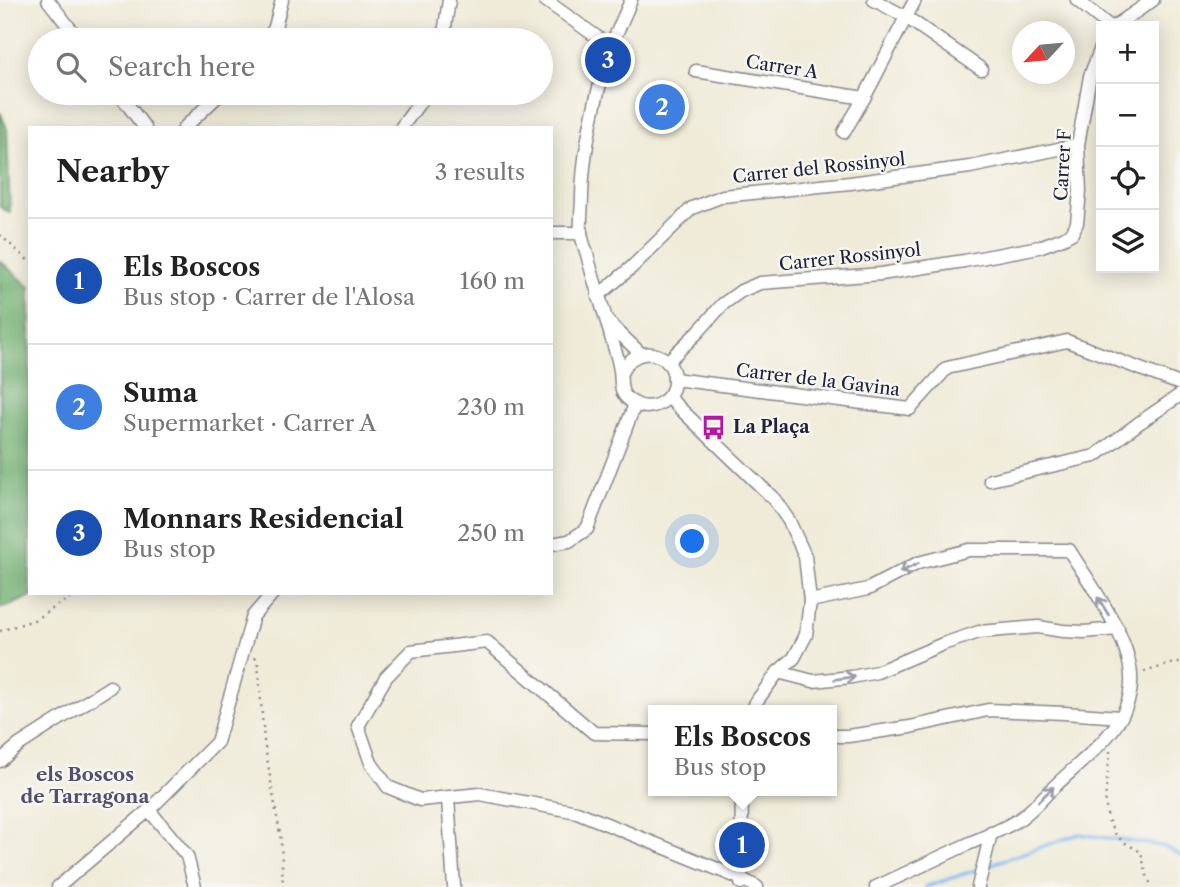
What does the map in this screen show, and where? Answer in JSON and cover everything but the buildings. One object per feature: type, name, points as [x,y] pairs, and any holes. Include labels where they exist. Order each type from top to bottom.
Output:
[{"type":"street","points":[[274,28],[282,0]]},
{"type":"street","points":[[445,28],[449,0]]},
{"type":"street","points":[[545,0],[611,47]]},
{"type":"street","points":[[621,373],[581,233],[583,177],[591,115],[611,47],[631,0]]},
{"type":"street","points":[[874,0],[906,17],[981,69]]},
{"type":"street","points":[[844,132],[915,0]]},
{"type":"street","points":[[1077,0],[1103,21]]},
{"type":"street","points":[[1122,21],[1153,0]]},
{"type":"street","points":[[50,1],[70,28]]},
{"type":"street","name":"Carrer F","points":[[1063,238],[1072,233],[1077,223],[1080,191],[1078,145],[1090,76],[1096,61]]},
{"type":"street","name":"Carrer A","points":[[695,71],[864,98]]},
{"type":"street","points":[[128,105],[144,126]]},
{"type":"street","points":[[186,126],[208,105]]},
{"type":"street","points":[[402,126],[418,105]]},
{"type":"street","name":"Carrer del Rossinyol","points":[[598,296],[692,208],[723,196],[970,167],[1078,145]]},
{"type":"street","points":[[553,233],[581,233]]},
{"type":"street","name":"Carrer Rossinyol","points":[[667,362],[723,304],[741,291],[760,283],[881,274],[1039,247],[1063,238]]},
{"type":"street","points":[[607,322],[641,354]]},
{"type":"street","name":"Carrer de la Gavina","points":[[674,379],[910,409],[947,368],[1067,341],[1180,384]]},
{"type":"street","points":[[650,353],[667,362],[674,379],[668,397],[653,406],[644,407],[627,399],[620,382],[625,363],[632,357],[650,353]]},
{"type":"street","points":[[990,480],[1095,456],[1180,395]]},
{"type":"street","points":[[668,397],[774,499],[789,521],[805,556],[810,601],[806,635],[794,657],[778,672],[755,705]]},
{"type":"street","points":[[553,544],[569,541],[587,529],[635,404]]},
{"type":"street","points":[[810,601],[868,589],[918,563],[969,550],[1069,550],[1118,629],[1126,649],[1132,683],[1128,702],[1111,732],[1021,817],[991,834],[876,887]]},
{"type":"street","points":[[58,887],[149,810],[217,742],[253,616],[271,595]]},
{"type":"street","points":[[778,672],[813,681],[852,677],[877,672],[979,632],[1038,627],[1063,631],[1118,629]]},
{"type":"street","points":[[648,734],[594,733],[487,642],[411,651],[386,677],[358,726],[371,763],[388,787],[420,800],[480,794],[578,812],[741,883],[757,887]]},
{"type":"street","points":[[0,761],[19,745],[110,687]]},
{"type":"street","points":[[837,736],[909,727],[988,710],[1121,717]]},
{"type":"street","points":[[741,883],[742,796]]},
{"type":"street","points":[[448,798],[454,887]]},
{"type":"street","points":[[149,810],[187,856],[195,887]]},
{"type":"street","points":[[980,882],[991,834]]},
{"type":"path","points":[[0,235],[28,260]]},
{"type":"path","points":[[0,631],[33,620],[75,595]]},
{"type":"path","points":[[247,642],[258,662],[264,741],[281,840],[283,887]]},
{"type":"path","points":[[1130,676],[1180,663]]},
{"type":"path","points":[[1111,732],[1107,819],[1119,838],[1141,852],[1152,887]]},
{"type":"green space","points":[[0,112],[7,129],[10,213],[0,207]]},
{"type":"green space","points":[[0,261],[28,285],[28,595],[34,595],[0,608]]},
{"type":"waterway","points":[[986,866],[1079,834],[1163,846],[1180,855]]},
{"type":"waterway","points":[[925,887],[979,869]]},
{"type":"place","name":"Monnars Residencial","points":[[608,60]]},
{"type":"place","name":"Suma","points":[[662,107]]},
{"type":"place","name":"La Plaça","points":[[713,427]]},
{"type":"place","name":"Els Boscos","points":[[742,845]]},
{"type":"district","name":"els Boscos de Tarragona","points":[[85,785]]}]
